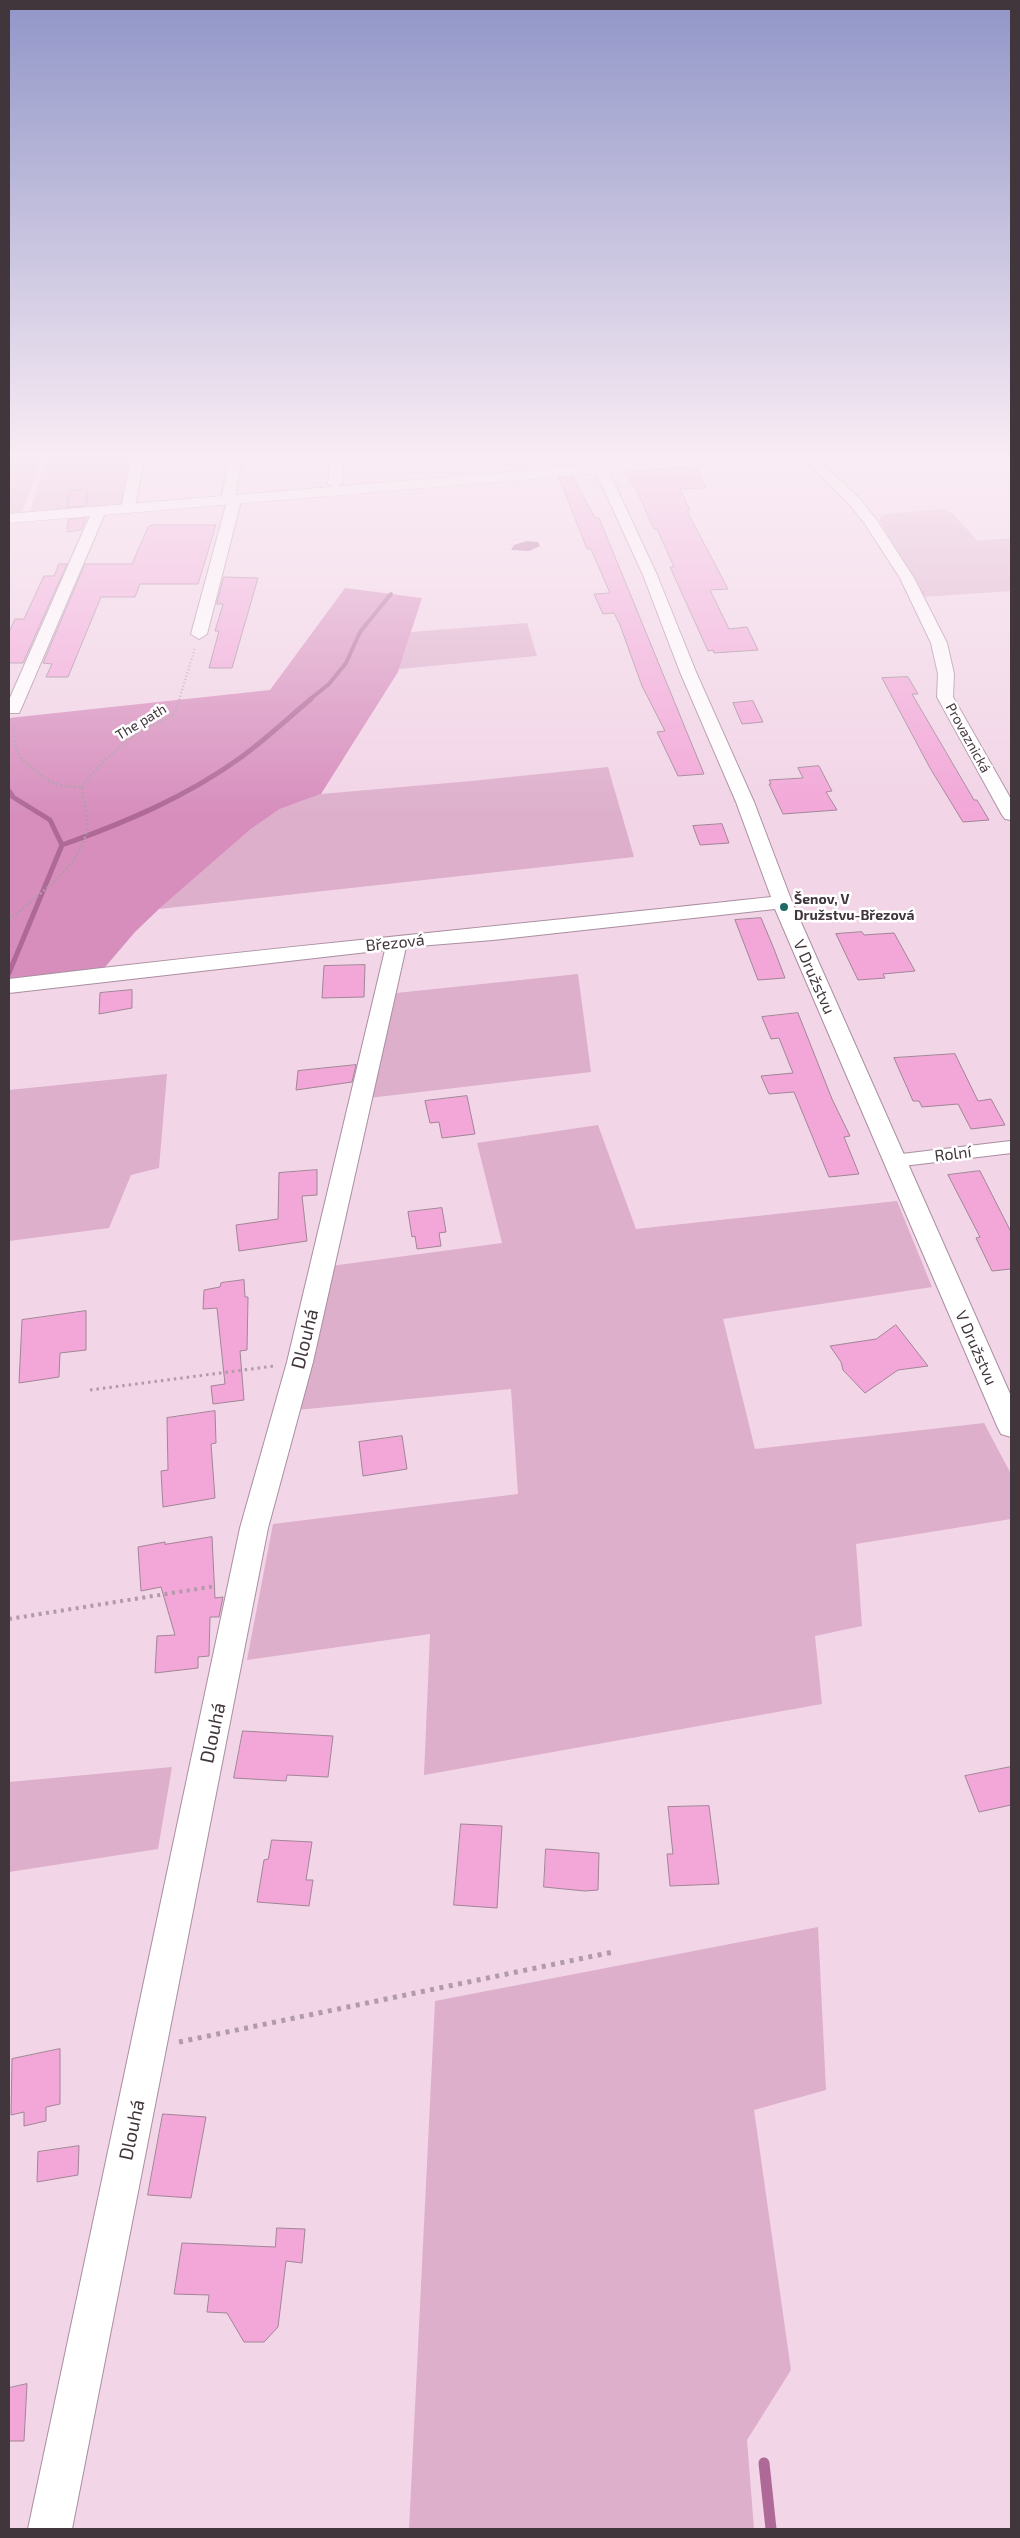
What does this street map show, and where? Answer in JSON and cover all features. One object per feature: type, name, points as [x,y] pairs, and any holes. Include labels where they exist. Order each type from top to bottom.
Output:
[{"type":"street","points":[[13,709],[70,577]]},
{"type":"street","points":[[199,634],[213,577]]},
{"type":"street","name":"V Družstvu","points":[[651,577],[688,672],[745,802],[782,902],[1011,1426]]},
{"type":"street","name":"Provaznická","points":[[907,577],[940,643],[946,674],[946,696],[1011,815]]},
{"type":"street","name":"Březová","points":[[11,986],[397,942],[493,934],[782,902]]},
{"type":"street","name":"Dlouhá","points":[[50,2529],[254,1528],[300,1362],[397,942]]},
{"type":"lane","name":"Rolní","points":[[894,1161],[1011,1147]]},
{"type":"path","name":"The path","points":[[82,787],[94,768],[119,746],[157,722],[175,714],[199,634]]},
{"type":"path","points":[[9,920],[58,876],[81,845],[86,830],[82,787],[63,786],[49,781],[22,760],[15,746],[13,709]]},
{"type":"path","points":[[90,1390],[300,1362]]},
{"type":"path","points":[[9,1619],[243,1581]]},
{"type":"path","points":[[148,2048],[613,1952]]},
{"type":"shaded area","points":[[912,577],[1011,577],[1011,591],[923,597]]},
{"type":"shaded area","points":[[345,588],[422,598],[398,672],[321,794],[280,809],[251,829],[159,909],[135,932],[100,973],[9,983],[9,718],[270,690]]},
{"type":"shaded area","points":[[527,623],[537,656],[399,669],[411,632]]},
{"type":"shaded area","points":[[608,767],[634,857],[159,909],[251,829],[280,809],[321,794]]},
{"type":"shaded area","points":[[578,974],[591,1072],[369,1098],[396,993]]},
{"type":"shaded area","points":[[167,1074],[159,1168],[131,1175],[109,1228],[9,1241],[9,1090]]},
{"type":"shaded area","points":[[598,1125],[636,1229],[897,1201],[932,1287],[723,1319],[755,1449],[984,1423],[1011,1474],[1011,1519],[856,1544],[862,1626],[815,1636],[822,1704],[424,1775],[430,1634],[247,1660],[273,1524],[518,1494],[511,1389],[297,1410],[331,1266],[502,1243],[477,1143]]},
{"type":"shaded area","points":[[172,1767],[158,1849],[9,1872],[9,1782]]},
{"type":"shaded area","points":[[818,1927],[826,2090],[754,2110],[791,2370],[747,2440],[754,2529],[409,2529],[435,2001]]},
{"type":"building","points":[[43,577],[61,577],[23,663],[9,663],[9,632],[15,619],[24,619]]},
{"type":"building","points":[[79,577],[200,577],[198,584],[140,584],[135,597],[101,597],[68,677],[46,677],[52,664],[43,663]]},
{"type":"building","points":[[224,577],[258,578],[232,668],[209,668],[219,631],[215,631],[223,604],[217,604]]},
{"type":"building","points":[[603,577],[623,577],[704,774],[678,776],[657,732],[665,731],[642,686],[620,625],[614,613],[603,614],[594,594],[610,593]]},
{"type":"building","points":[[675,577],[722,577],[728,589],[710,590],[729,629],[747,627],[758,650],[714,653],[713,650],[708,651]]},
{"type":"building","points":[[908,677],[918,694],[912,694],[974,800],[977,800],[989,820],[963,822],[930,768],[882,678]]},
{"type":"building","points":[[753,701],[763,722],[742,724],[733,703]]},
{"type":"building","points":[[819,766],[832,791],[826,792],[837,810],[783,814],[769,784],[771,784],[769,780],[803,778],[798,768]]},
{"type":"building","points":[[722,824],[729,843],[700,845],[693,826]]},
{"type":"building","points":[[761,918],[785,978],[758,980],[735,920]]},
{"type":"building","points":[[862,932],[864,935],[894,933],[915,971],[883,974],[885,978],[858,980],[836,934]]},
{"type":"building","points":[[365,965],[364,997],[322,998],[324,966]]},
{"type":"building","points":[[132,990],[132,1008],[99,1014],[100,993]]},
{"type":"building","points":[[798,1013],[832,1099],[850,1136],[844,1137],[859,1174],[829,1177],[794,1092],[769,1094],[761,1076],[793,1073],[779,1038],[771,1039],[762,1017]]},
{"type":"building","points":[[955,1054],[978,1101],[991,1099],[1005,1125],[971,1129],[958,1104],[922,1107],[919,1101],[913,1101],[894,1058]]},
{"type":"building","points":[[356,1065],[352,1082],[296,1090],[298,1071]]},
{"type":"building","points":[[467,1096],[475,1134],[442,1138],[439,1122],[430,1123],[425,1101]]},
{"type":"building","points":[[317,1170],[317,1195],[302,1196],[307,1241],[239,1251],[236,1225],[278,1219],[279,1173]]},
{"type":"building","points":[[980,1171],[1011,1232],[1011,1269],[992,1271],[976,1238],[980,1237],[948,1175]]},
{"type":"building","points":[[442,1208],[446,1232],[439,1233],[441,1246],[417,1249],[415,1236],[412,1237],[408,1212]]},
{"type":"building","points":[[244,1280],[245,1297],[248,1297],[247,1350],[240,1351],[244,1400],[213,1404],[211,1386],[225,1384],[217,1308],[203,1309],[204,1290],[220,1287],[221,1283]]},
{"type":"building","points":[[86,1311],[86,1350],[60,1353],[59,1377],[19,1383],[22,1320]]},
{"type":"building","points":[[896,1325],[928,1366],[898,1370],[865,1393],[843,1370],[841,1362],[830,1346],[876,1339]]},
{"type":"building","points":[[215,1411],[216,1443],[211,1444],[215,1498],[163,1507],[161,1471],[168,1470],[167,1418]]},
{"type":"building","points":[[402,1436],[407,1469],[363,1476],[359,1442]]},
{"type":"building","points":[[212,1537],[215,1598],[223,1597],[219,1617],[210,1617],[209,1656],[198,1657],[198,1668],[155,1673],[157,1636],[175,1635],[161,1587],[141,1591],[138,1547]]},
{"type":"building","points":[[243,1731],[333,1736],[328,1777],[287,1775],[286,1781],[234,1778]]},
{"type":"building","points":[[1011,1767],[1011,1805],[979,1812],[965,1776]]},
{"type":"building","points":[[709,1806],[719,1884],[670,1886],[667,1854],[673,1854],[668,1807]]},
{"type":"building","points":[[461,1824],[502,1826],[497,1908],[454,1905]]},
{"type":"building","points":[[272,1840],[312,1842],[306,1880],[313,1880],[309,1906],[257,1902],[264,1860],[268,1859]]},
{"type":"building","points":[[546,1849],[599,1853],[598,1890],[585,1891],[544,1887]]},
{"type":"building","points":[[60,2049],[60,2104],[46,2107],[46,2121],[24,2126],[24,2112],[11,2115],[12,2059]]},
{"type":"building","points":[[163,2114],[206,2117],[191,2198],[148,2195]]},
{"type":"building","points":[[79,2146],[78,2175],[37,2182],[38,2152]]},
{"type":"building","points":[[277,2228],[305,2229],[302,2263],[286,2261],[278,2327],[264,2342],[244,2342],[227,2313],[207,2312],[209,2295],[174,2294],[182,2243],[275,2247]]},
{"type":"building","points":[[27,2384],[24,2441],[9,2441],[9,2388]]},
{"type":"waterway","points":[[309,700],[329,684],[346,663],[360,632],[391,594]]},
{"type":"waterway","points":[[62,845],[154,808],[198,785],[249,751],[311,699]]},
{"type":"waterway","points":[[9,791],[13,797],[50,820],[62,845]]},
{"type":"waterway","points":[[9,973],[62,845]]},
{"type":"waterway","points":[[764,2463],[771,2529]]},
{"type":"place","name":"Šenov, V Družstvu-Březová","points":[[784,907]]}]
